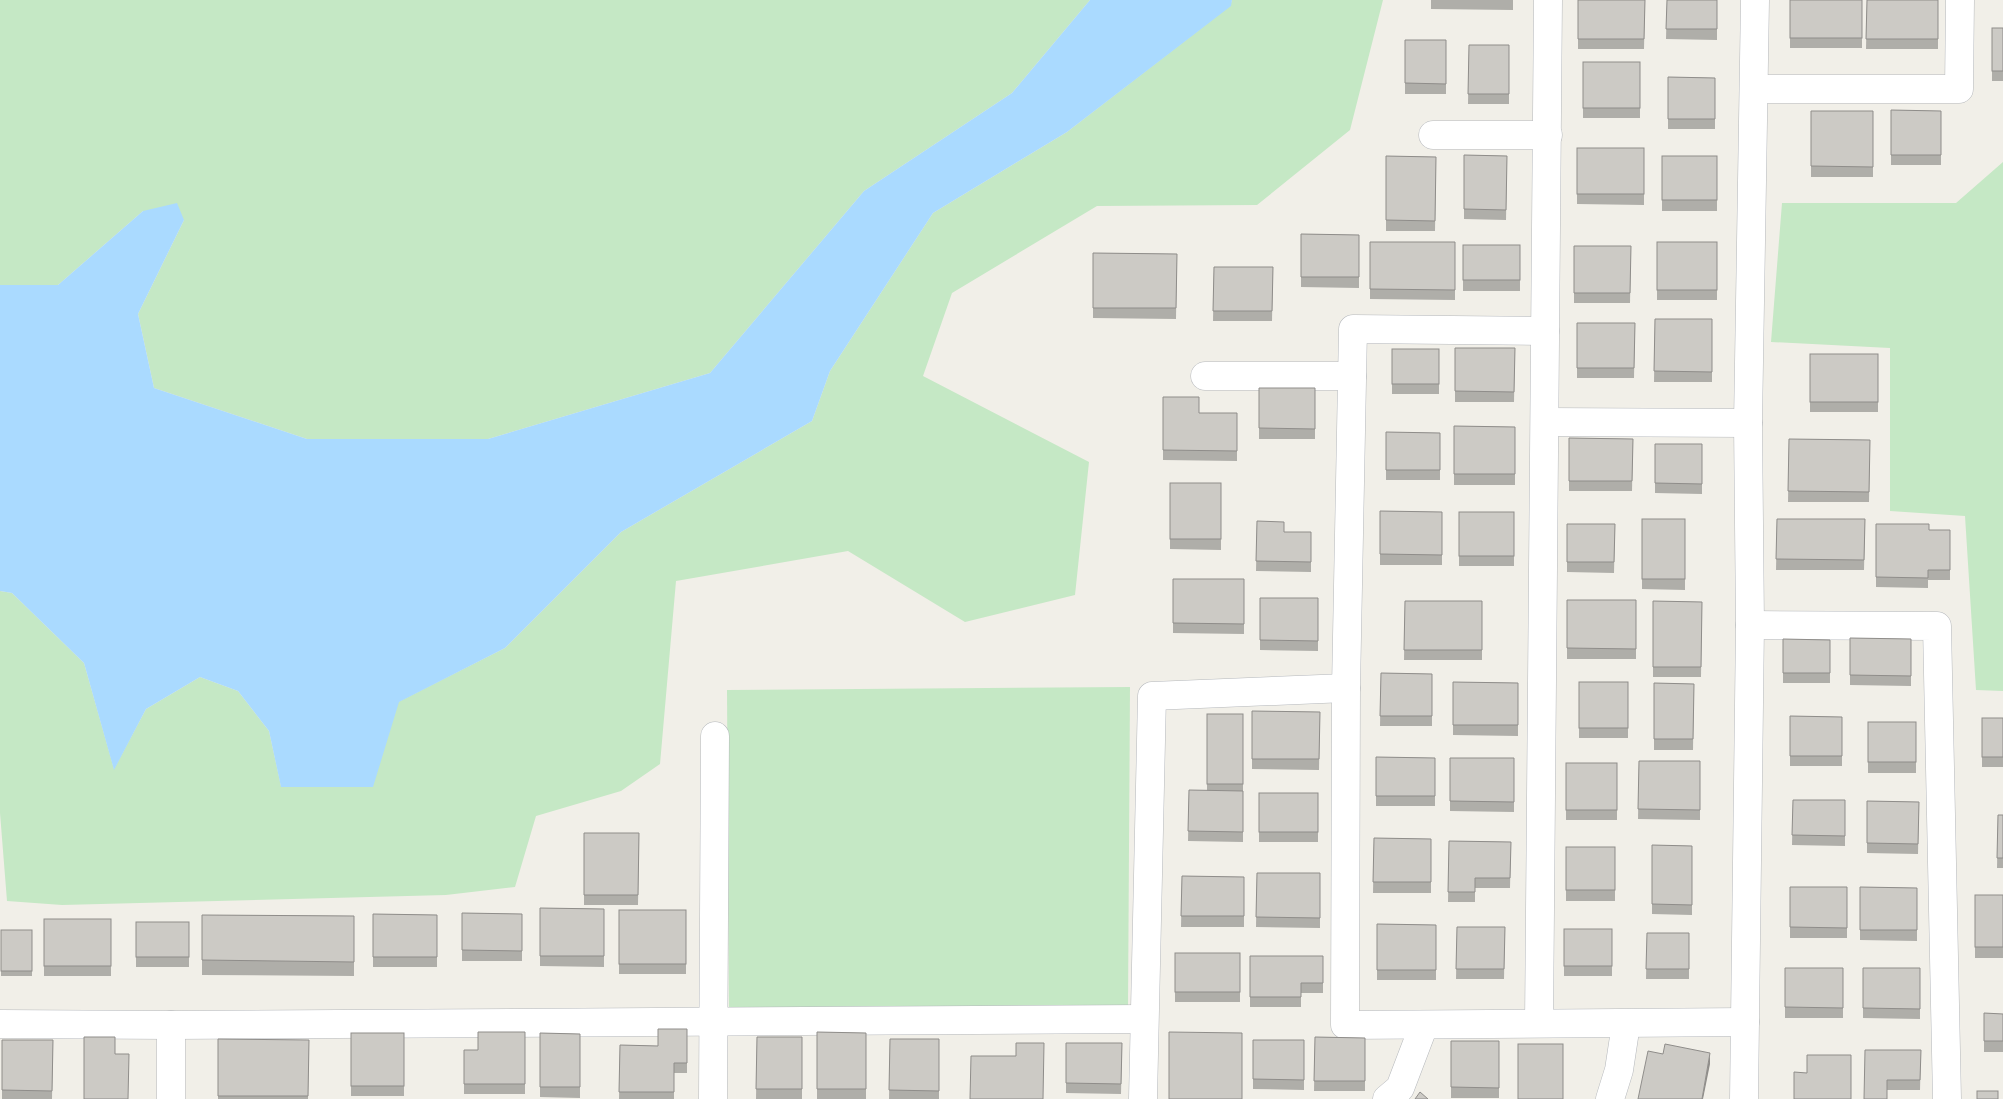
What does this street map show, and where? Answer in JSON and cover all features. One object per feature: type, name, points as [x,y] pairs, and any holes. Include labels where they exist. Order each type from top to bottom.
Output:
[{"type":"street","points":[[1539,1023],[1548,0]]},
{"type":"street","points":[[1744,1099],[1750,625],[1748,423],[1755,0]]},
{"type":"street","points":[[1755,89],[1959,89],[1960,0]]},
{"type":"street","points":[[1433,135],[1548,135]]},
{"type":"street","points":[[1545,331],[1353,329],[1346,688],[1345,1025],[1745,1022]]},
{"type":"street","points":[[1205,376],[1352,376]]},
{"type":"street","points":[[1545,422],[1748,423]]},
{"type":"street","points":[[1750,625],[1937,626],[1948,1099]]},
{"type":"street","points":[[1143,1099],[1152,696],[1346,688]]},
{"type":"street","points":[[713,1099],[715,1022],[715,736]]},
{"type":"street","points":[[0,1024],[171,1025],[1144,1019]]},
{"type":"street","points":[[1610,1099],[1619,1070],[1626,1024]]},
{"type":"street","points":[[171,1025],[171,1099]]},
{"type":"street","points":[[1387,1099],[1400,1088],[1424,1025]]},
{"type":"green space","points":[[0,0],[1090,0],[1012,93],[864,191],[710,373],[488,439],[307,439],[154,388],[138,314],[184,220],[143,211],[58,285],[0,285]]},
{"type":"green space","points":[[1232,0],[1383,0],[1350,130],[1257,205],[1097,206],[952,293],[923,376],[1089,462],[1075,595],[965,622],[848,551],[676,581],[660,764],[621,791],[536,816],[515,887],[446,895],[62,905],[7,901],[0,813],[0,591],[12,593],[84,663],[114,769],[146,709],[200,677],[238,691],[269,731],[281,786],[372,787],[398,702],[505,648],[621,532],[812,421],[830,371],[933,213],[1067,132],[1230,6]]},
{"type":"green space","points":[[2003,162],[2003,691],[1976,690],[1965,516],[1890,511],[1890,348],[1771,342],[1782,203],[1956,203]]},
{"type":"green space","points":[[1130,687],[1128,1007],[729,1010],[727,690]]},
{"type":"water","points":[[1090,0],[1232,0],[1231,6],[1067,132],[933,213],[830,371],[812,421],[621,532],[505,648],[399,702],[373,787],[281,787],[269,731],[238,691],[200,677],[146,709],[114,770],[84,663],[12,593],[0,591],[0,285],[58,285],[143,211],[177,203],[184,220],[138,314],[154,388],[307,439],[488,439],[710,373],[864,191],[1012,93]]},
{"type":"building","points":[[1578,0],[1645,0],[1644,39],[1578,39]]},
{"type":"building","points":[[1667,0],[1717,0],[1717,29],[1666,29]]},
{"type":"building","points":[[1790,0],[1862,0],[1862,38],[1790,38]]},
{"type":"building","points":[[1867,0],[1938,0],[1938,39],[1866,39]]},
{"type":"building","points":[[1992,28],[2003,28],[2003,71],[1992,71]]},
{"type":"building","points":[[1405,40],[1446,40],[1446,84],[1405,83]]},
{"type":"building","points":[[1469,45],[1509,45],[1509,94],[1468,94]]},
{"type":"building","points":[[1583,62],[1640,62],[1640,108],[1583,108]]},
{"type":"building","points":[[1668,77],[1715,78],[1715,119],[1668,119]]},
{"type":"building","points":[[1891,110],[1941,111],[1941,155],[1891,155]]},
{"type":"building","points":[[1811,111],[1873,111],[1873,167],[1811,166]]},
{"type":"building","points":[[1577,148],[1644,148],[1644,194],[1577,194]]},
{"type":"building","points":[[1464,155],[1507,156],[1506,210],[1464,209]]},
{"type":"building","points":[[1386,156],[1436,157],[1435,221],[1386,220]]},
{"type":"building","points":[[1662,156],[1717,156],[1717,200],[1662,200]]},
{"type":"building","points":[[1301,234],[1359,235],[1359,277],[1301,277]]},
{"type":"building","points":[[1370,242],[1455,242],[1455,290],[1370,289]]},
{"type":"building","points":[[1657,242],[1717,242],[1717,290],[1657,290]]},
{"type":"building","points":[[1463,245],[1520,245],[1520,280],[1463,280]]},
{"type":"building","points":[[1574,246],[1631,246],[1630,293],[1574,293]]},
{"type":"building","points":[[1093,253],[1177,254],[1176,308],[1093,308]]},
{"type":"building","points":[[1214,267],[1273,267],[1272,311],[1213,311]]},
{"type":"building","points":[[1655,319],[1712,319],[1712,372],[1654,371]]},
{"type":"building","points":[[1577,323],[1635,323],[1634,368],[1577,368]]},
{"type":"building","points":[[1455,348],[1515,348],[1514,392],[1455,391]]},
{"type":"building","points":[[1392,349],[1439,349],[1439,384],[1392,384]]},
{"type":"building","points":[[1810,354],[1878,354],[1878,402],[1810,402]]},
{"type":"building","points":[[1259,388],[1315,388],[1315,429],[1259,428]]},
{"type":"building","points":[[1163,397],[1199,397],[1199,413],[1237,413],[1237,451],[1163,450]]},
{"type":"building","points":[[1454,426],[1515,427],[1515,474],[1454,474]]},
{"type":"building","points":[[1386,432],[1440,433],[1440,470],[1386,470]]},
{"type":"building","points":[[1569,438],[1633,439],[1632,481],[1569,481]]},
{"type":"building","points":[[1789,439],[1870,440],[1869,492],[1788,491]]},
{"type":"building","points":[[1655,444],[1702,444],[1702,484],[1655,483]]},
{"type":"building","points":[[1170,483],[1221,483],[1221,539],[1170,539]]},
{"type":"building","points":[[1380,511],[1442,512],[1442,555],[1380,554]]},
{"type":"building","points":[[1459,512],[1514,512],[1514,556],[1459,556]]},
{"type":"building","points":[[1642,519],[1685,519],[1685,579],[1642,579]]},
{"type":"building","points":[[1777,519],[1865,519],[1864,560],[1776,559]]},
{"type":"building","points":[[1257,521],[1284,522],[1284,532],[1311,532],[1311,562],[1256,561]]},
{"type":"building","points":[[1567,524],[1615,524],[1614,562],[1567,562]]},
{"type":"building","points":[[1876,524],[1929,524],[1929,530],[1950,530],[1950,570],[1928,570],[1928,578],[1876,577]]},
{"type":"building","points":[[1173,579],[1244,579],[1244,624],[1173,623]]},
{"type":"building","points":[[1260,598],[1318,598],[1318,641],[1260,640]]},
{"type":"building","points":[[1567,600],[1636,600],[1636,649],[1567,648]]},
{"type":"building","points":[[1405,601],[1482,601],[1482,650],[1404,650]]},
{"type":"building","points":[[1653,601],[1702,602],[1701,667],[1653,667]]},
{"type":"building","points":[[1850,638],[1911,639],[1911,676],[1850,675]]},
{"type":"building","points":[[1783,639],[1830,640],[1830,673],[1783,673]]},
{"type":"building","points":[[1381,673],[1432,674],[1432,716],[1380,716]]},
{"type":"building","points":[[1453,682],[1518,683],[1518,725],[1453,725]]},
{"type":"building","points":[[1579,682],[1628,682],[1628,728],[1579,728]]},
{"type":"building","points":[[1654,683],[1694,684],[1693,739],[1654,739]]},
{"type":"building","points":[[1252,711],[1320,712],[1319,759],[1252,759]]},
{"type":"building","points":[[1207,714],[1243,714],[1243,784],[1207,784]]},
{"type":"building","points":[[1790,716],[1842,717],[1842,756],[1790,756]]},
{"type":"building","points":[[1982,718],[2003,718],[2003,757],[1982,757]]},
{"type":"building","points":[[1868,722],[1916,722],[1916,762],[1868,762]]},
{"type":"building","points":[[1376,757],[1435,758],[1435,796],[1376,796]]},
{"type":"building","points":[[1450,758],[1514,758],[1514,802],[1450,801]]},
{"type":"building","points":[[1639,761],[1700,761],[1700,810],[1638,809]]},
{"type":"building","points":[[1566,763],[1617,763],[1617,810],[1566,810]]},
{"type":"building","points":[[1189,790],[1243,791],[1243,832],[1188,831]]},
{"type":"building","points":[[1259,793],[1318,793],[1318,832],[1259,832]]},
{"type":"building","points":[[1793,800],[1845,800],[1845,836],[1792,835]]},
{"type":"building","points":[[1867,801],[1919,802],[1918,844],[1867,843]]},
{"type":"building","points":[[1998,815],[2003,815],[2003,858],[1997,858]]},
{"type":"building","points":[[584,833],[639,833],[638,895],[584,895]]},
{"type":"building","points":[[1374,838],[1431,839],[1431,882],[1373,882]]},
{"type":"building","points":[[1449,841],[1511,842],[1510,878],[1475,878],[1475,892],[1448,892]]},
{"type":"building","points":[[1652,845],[1692,846],[1692,905],[1652,904]]},
{"type":"building","points":[[1566,847],[1615,847],[1615,890],[1566,890]]},
{"type":"building","points":[[1257,873],[1320,873],[1320,918],[1256,917]]},
{"type":"building","points":[[1182,876],[1244,877],[1244,916],[1181,916]]},
{"type":"building","points":[[1790,887],[1847,887],[1847,928],[1790,927]]},
{"type":"building","points":[[1860,887],[1917,888],[1917,930],[1860,930]]},
{"type":"building","points":[[1975,895],[2003,895],[2003,947],[1975,947]]},
{"type":"building","points":[[540,908],[604,909],[604,956],[540,956]]},
{"type":"building","points":[[619,910],[686,910],[686,964],[619,964]]},
{"type":"building","points":[[462,913],[522,914],[522,951],[462,950]]},
{"type":"building","points":[[373,914],[437,915],[437,957],[373,957]]},
{"type":"building","points":[[202,915],[354,916],[354,962],[202,960]]},
{"type":"building","points":[[44,919],[111,919],[111,966],[44,966]]},
{"type":"building","points":[[136,922],[189,922],[189,957],[136,957]]},
{"type":"building","points":[[1377,924],[1436,925],[1436,970],[1377,970]]},
{"type":"building","points":[[1457,927],[1505,927],[1504,969],[1456,969]]},
{"type":"building","points":[[1564,929],[1612,929],[1612,966],[1564,966]]},
{"type":"building","points":[[1,930],[32,930],[32,971],[1,971]]},
{"type":"building","points":[[1647,933],[1689,933],[1689,969],[1646,969]]},
{"type":"building","points":[[1175,953],[1240,953],[1240,992],[1175,992]]},
{"type":"building","points":[[1250,956],[1323,956],[1323,983],[1301,983],[1301,997],[1250,997]]},
{"type":"building","points":[[1785,968],[1843,968],[1843,1008],[1785,1007]]},
{"type":"building","points":[[1863,968],[1920,968],[1920,1009],[1863,1008]]},
{"type":"building","points":[[1984,1013],[2003,1014],[2003,1041],[1984,1041]]},
{"type":"building","points":[[658,1029],[687,1029],[687,1063],[674,1063],[674,1092],[619,1092],[620,1045],[658,1046]]},
{"type":"building","points":[[478,1032],[525,1032],[525,1084],[464,1084],[464,1050],[478,1050]]},
{"type":"building","points":[[817,1032],[866,1033],[866,1089],[817,1089]]},
{"type":"building","points":[[1169,1032],[1242,1033],[1242,1099],[1169,1099]]},
{"type":"building","points":[[351,1033],[404,1033],[404,1086],[351,1086]]},
{"type":"building","points":[[540,1033],[580,1034],[580,1087],[540,1087]]},
{"type":"building","points":[[84,1037],[115,1037],[115,1054],[129,1054],[128,1099],[84,1099]]},
{"type":"building","points":[[757,1037],[802,1037],[802,1089],[756,1089]]},
{"type":"building","points":[[1315,1037],[1365,1038],[1365,1081],[1314,1081]]},
{"type":"building","points":[[218,1039],[309,1040],[308,1096],[218,1096]]},
{"type":"building","points":[[890,1039],[939,1039],[939,1091],[889,1090]]},
{"type":"building","points":[[2,1040],[53,1040],[52,1091],[2,1090]]},
{"type":"building","points":[[1253,1040],[1304,1040],[1304,1080],[1253,1079]]},
{"type":"building","points":[[1451,1041],[1499,1041],[1499,1088],[1451,1087]]},
{"type":"building","points":[[1016,1043],[1044,1043],[1043,1099],[970,1099],[971,1056],[1016,1056]]},
{"type":"building","points":[[1066,1043],[1122,1043],[1121,1084],[1066,1083]]},
{"type":"building","points":[[1518,1044],[1563,1044],[1563,1099],[1518,1099]]},
{"type":"building","points":[[1665,1044],[1710,1053],[1702,1099],[1638,1099],[1648,1051],[1663,1054]]},
{"type":"building","points":[[1865,1050],[1921,1050],[1920,1080],[1887,1080],[1887,1099],[1864,1099]]},
{"type":"building","points":[[1807,1055],[1851,1055],[1851,1099],[1794,1099],[1794,1072],[1807,1073]]},
{"type":"building","points":[[1977,1091],[1998,1091],[1998,1099],[1977,1099]]},
{"type":"building","points":[[1420,1092],[1428,1099],[1415,1099]]}]
